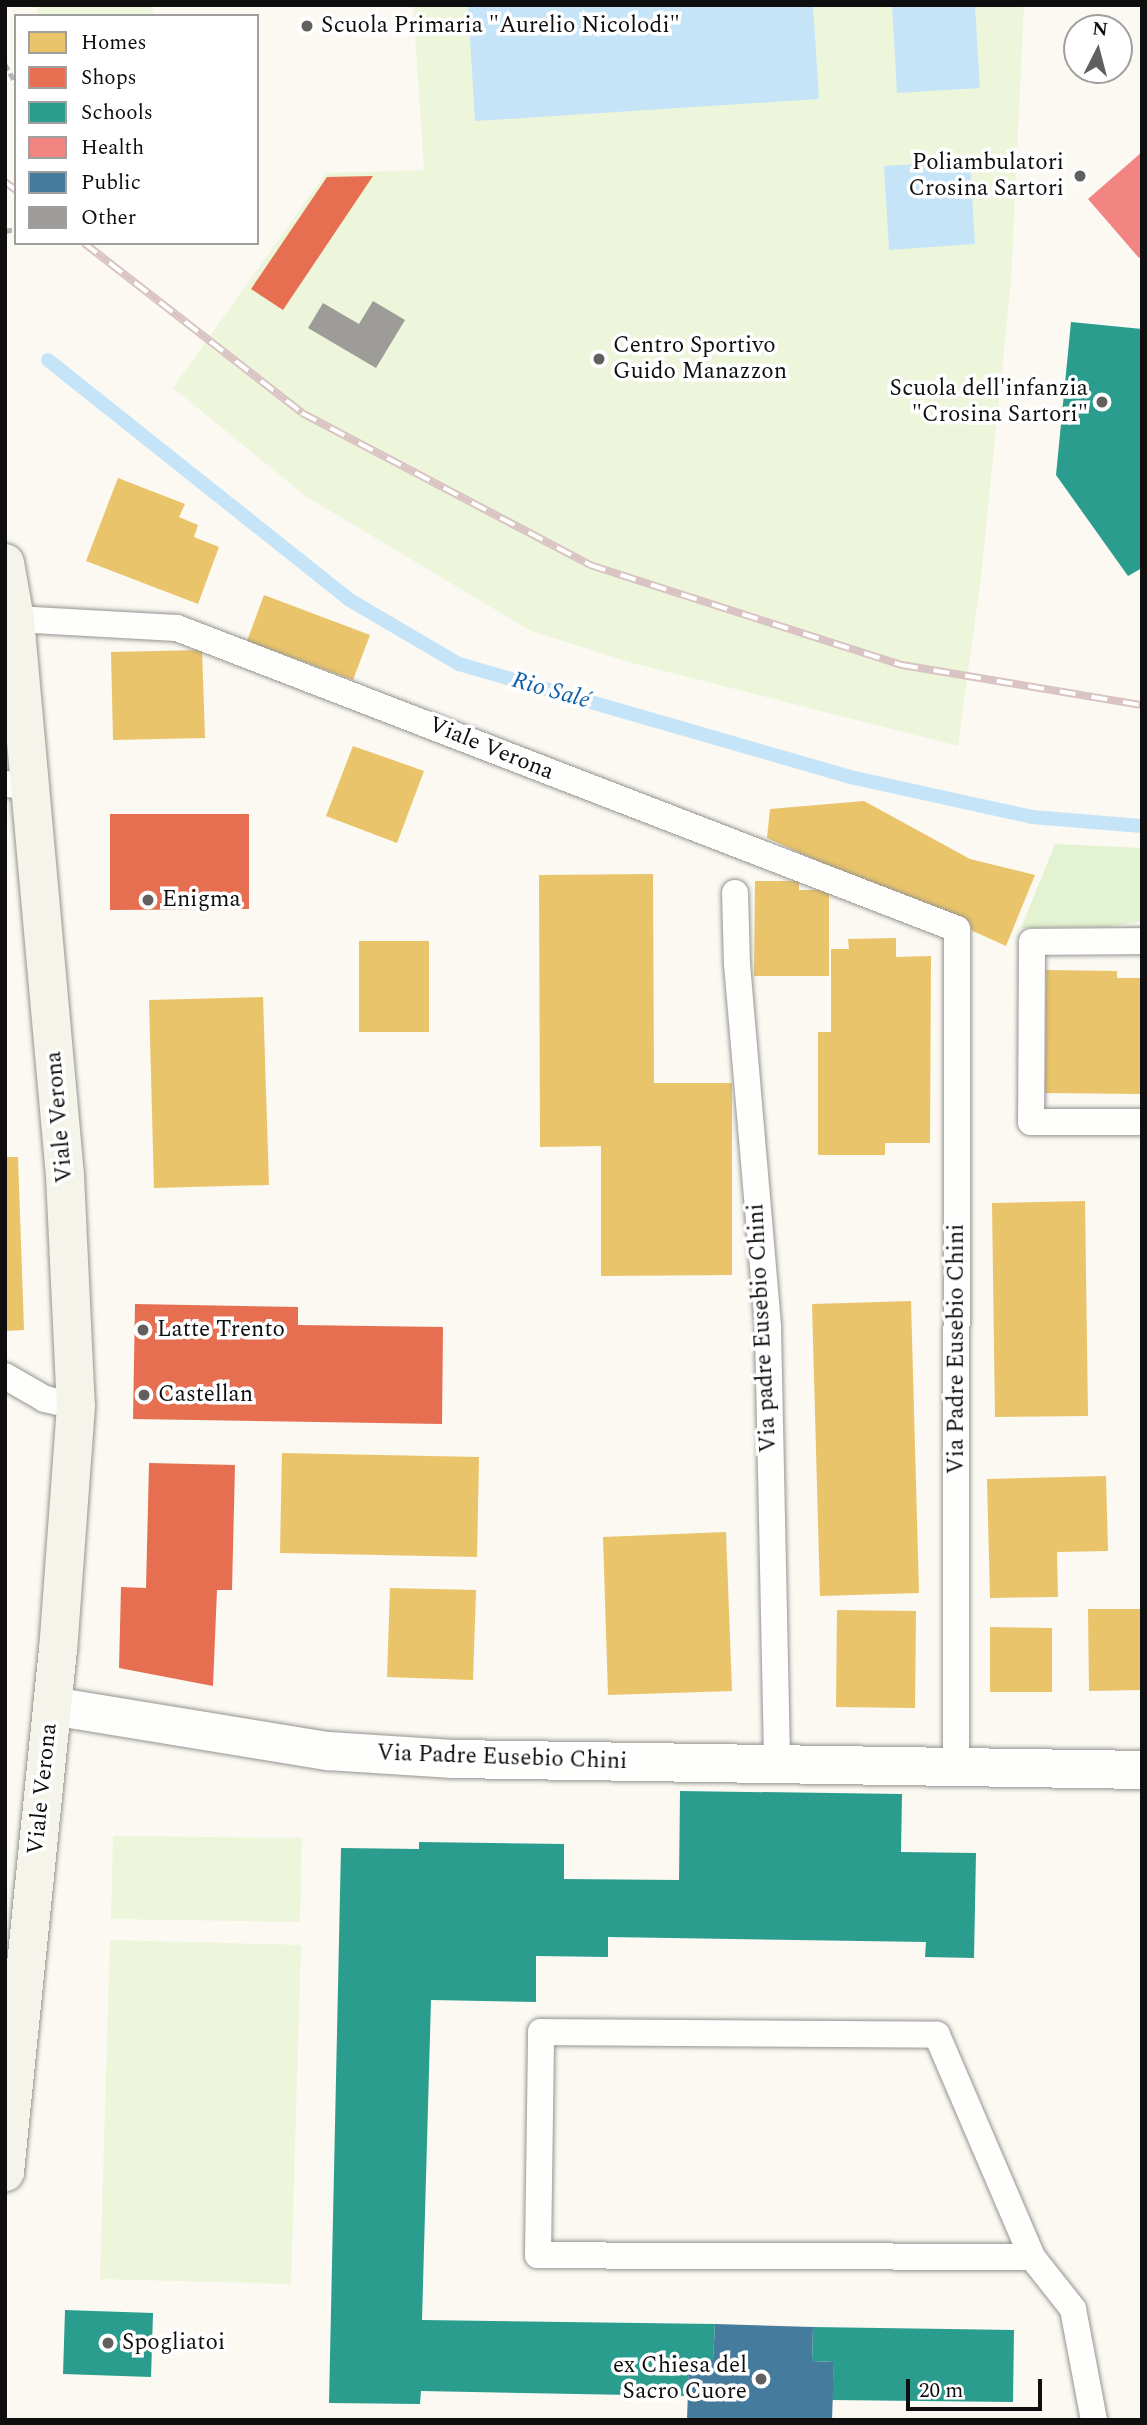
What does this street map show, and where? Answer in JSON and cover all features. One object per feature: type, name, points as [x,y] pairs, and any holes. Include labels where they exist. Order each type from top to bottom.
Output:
[{"type":"main road","name":"Viale Verona","points":[[5,563],[15,619],[18,785],[65,1176],[76,1406],[52,1706],[10,2064],[5,2172]]},
{"type":"street","name":"Via Padre Eusebio Chini","points":[[52,1706],[328,1751],[453,1759],[1142,1770]]},
{"type":"lane","name":"Viale Verona","points":[[15,619],[177,628],[957,929]]},
{"type":"lane","name":"Via padre Eusebio Chini","points":[[736,893],[737,964],[768,1328],[777,1764]]},
{"type":"lane","name":"Via Padre Eusebio Chini","points":[[956,1768],[957,929]]},
{"type":"lane","points":[[1142,941],[1032,942],[1031,1122],[1142,1122]]},
{"type":"lane","points":[[5,1377],[45,1399],[76,1406]]},
{"type":"lane","points":[[1032,2257],[538,2255],[541,2032],[937,2035],[1032,2257],[1073,2309],[1094,2420]]},
{"type":"path","points":[[5,64],[14,80]]},
{"type":"green space","points":[[37,5],[152,5],[153,14],[38,14]]},
{"type":"green space","name":"Centro Sportivo Guido Manazzon","points":[[413,5],[1024,5],[1011,282],[981,577],[958,746],[629,662],[531,631],[307,497],[173,388],[326,173],[424,170]]},
{"type":"green space","points":[[1055,844],[1142,848],[1142,921],[1107,927],[1021,928]]},
{"type":"green space","points":[[113,1836],[302,1838],[300,1922],[111,1919]]},
{"type":"green space","points":[[110,1940],[301,1945],[291,2284],[100,2279]]},
{"type":"water","points":[[468,5],[813,5],[819,99],[475,121]]},
{"type":"water","points":[[892,5],[975,5],[980,88],[897,93]]},
{"type":"water","points":[[970,161],[975,244],[889,250],[884,166]]},
{"type":"building: Homes","points":[[118,478],[185,504],[179,517],[198,525],[194,537],[219,547],[198,604],[86,561]]},
{"type":"building: Homes","points":[[264,595],[370,635],[353,680],[247,641]]},
{"type":"building: Homes","points":[[202,650],[205,738],[113,740],[111,652]]},
{"type":"building: Homes","points":[[353,746],[424,771],[397,843],[326,816]]},
{"type":"building: Homes","points":[[864,801],[970,859],[1035,875],[1006,946],[767,838],[770,809]]},
{"type":"building: Homes","points":[[653,874],[654,1083],[732,1083],[732,1275],[601,1276],[601,1146],[540,1147],[539,875]]},
{"type":"building: Homes","points":[[755,881],[799,881],[799,890],[829,890],[829,976],[754,976]]},
{"type":"building: Homes","points":[[896,938],[896,957],[931,956],[930,1143],[885,1143],[885,1155],[818,1155],[818,1032],[831,1032],[831,949],[849,949],[848,939]]},
{"type":"building: Homes","points":[[359,941],[429,941],[429,1032],[359,1032]]},
{"type":"building: Homes","points":[[1046,970],[1117,971],[1117,978],[1142,978],[1142,1094],[1045,1093]]},
{"type":"building: Homes","points":[[263,997],[269,1185],[154,1188],[149,1000]]},
{"type":"building: Homes","points":[[5,1157],[18,1157],[24,1330],[5,1331]]},
{"type":"building: Homes","points":[[1085,1201],[1088,1416],[995,1417],[992,1203]]},
{"type":"building: Homes","points":[[911,1301],[919,1593],[820,1596],[812,1304]]},
{"type":"building: Homes","points":[[282,1453],[479,1457],[477,1557],[280,1553]]},
{"type":"building: Homes","points":[[1106,1476],[1108,1551],[1057,1552],[1058,1597],[990,1598],[987,1479]]},
{"type":"building: Homes","points":[[726,1532],[732,1691],[608,1695],[603,1537]]},
{"type":"building: Homes","points":[[390,1588],[476,1590],[473,1680],[387,1677]]},
{"type":"building: Homes","points":[[1088,1609],[1142,1609],[1142,1690],[1089,1691]]},
{"type":"building: Homes","points":[[837,1610],[916,1611],[915,1708],[836,1707]]},
{"type":"building: Homes","points":[[990,1627],[1052,1628],[1052,1692],[990,1692]]},
{"type":"building: Shops","points":[[373,176],[283,310],[251,289],[327,177]]},
{"type":"building: Shops","points":[[110,814],[249,814],[249,909],[110,910]]},
{"type":"building: Shops","points":[[135,1304],[298,1307],[298,1325],[443,1327],[442,1424],[133,1419]]},
{"type":"building: Shops","points":[[149,1463],[235,1465],[232,1590],[217,1590],[213,1686],[119,1668],[121,1587],[146,1588]]},
{"type":"building: Schools","name":"Scuola dell'infanzia \"Crosina Sartori\"","points":[[1071,322],[1142,329],[1142,568],[1128,576],[1056,475]]},
{"type":"building: Schools","points":[[680,1791],[902,1794],[901,1852],[976,1853],[974,1958],[925,1957],[926,1942],[608,1937],[608,1957],[536,1956],[536,2002],[431,2000],[422,2320],[715,2324],[713,2360],[689,2359],[688,2396],[421,2391],[420,2404],[329,2403],[341,1848],[419,1849],[419,1842],[564,1844],[564,1879],[679,1880]]},
{"type":"building: Schools","name":"Spogliatoi","points":[[65,2310],[153,2313],[151,2377],[63,2374]]},
{"type":"building: Schools","points":[[813,2327],[1014,2330],[1013,2402],[832,2400],[834,2362],[812,2361]]},
{"type":"building: Health","points":[[1142,152],[1142,255],[1139,258],[1088,199]]},
{"type":"building: Public","name":"ex Chiesa del Sacro Cuore","points":[[715,2324],[813,2327],[812,2361],[834,2362],[832,2420],[687,2420],[689,2359],[713,2360]]},
{"type":"building: Other","points":[[373,301],[405,320],[376,368],[308,328],[323,303],[359,324]]},
{"type":"waterway","name":"Rio Salé","points":[[48,360],[348,599],[459,664],[855,778],[1032,817],[1142,826]]},
{"type":"railway","points":[[5,182],[14,189]]},
{"type":"railway","points":[[87,245],[302,413],[590,565],[902,665],[1142,705]]},
{"type":"place","name":"Scuola Primaria \"Aurelio Nicolodi\"","points":[[307,26]]},
{"type":"place","name":"Poliambulatori Crosina Sartori","points":[[1080,176]]},
{"type":"place","name":"Centro Sportivo Guido Manazzon","points":[[599,359]]},
{"type":"place","name":"Scuola dell'infanzia \"Crosina Sartori\"","points":[[1102,402]]},
{"type":"place","name":"Enigma","points":[[148,900]]},
{"type":"place","name":"Latte Trento","points":[[143,1330]]},
{"type":"place","name":"Castellan","points":[[144,1395]]},
{"type":"place","name":"Spogliatoi","points":[[108,2343]]},
{"type":"place","name":"ex Chiesa del Sacro Cuore","points":[[761,2379]]}]
